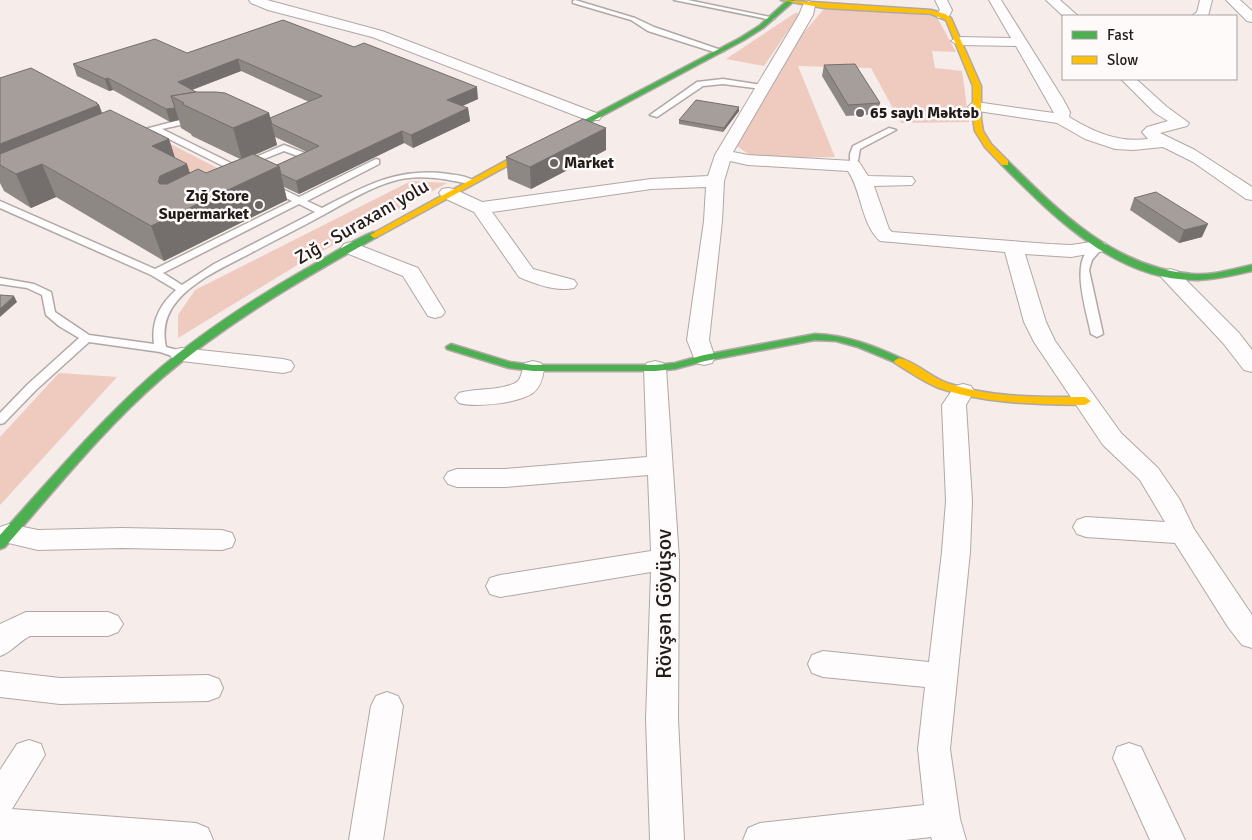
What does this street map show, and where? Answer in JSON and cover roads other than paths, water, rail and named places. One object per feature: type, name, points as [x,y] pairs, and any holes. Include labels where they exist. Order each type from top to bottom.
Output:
[{"type":"street","points":[[255,0],[273,7],[377,34],[594,117]]},
{"type":"street","points":[[789,0],[809,4],[944,14],[949,19],[977,87],[975,114],[980,131],[997,155],[1061,218],[1098,247],[1139,265],[1170,275],[1194,277],[1252,268]]},
{"type":"street","name":"Zığ - Suraxanı yolu","points":[[5,539],[105,426],[141,390],[181,356],[228,322],[282,287],[469,181],[720,51],[760,27],[772,18],[789,0]]},
{"type":"street","points":[[941,0],[946,10],[944,14]]},
{"type":"street","points":[[995,0],[1055,98],[1062,112],[1061,118]]},
{"type":"street","points":[[1052,0],[1070,15]]},
{"type":"street","points":[[1201,15],[1203,14],[1206,0]]},
{"type":"street","points":[[1232,0],[1252,18]]},
{"type":"street","points":[[704,358],[698,340],[714,221],[715,181],[723,155],[806,15],[809,4]]},
{"type":"street","points":[[958,41],[1021,42]]},
{"type":"street","points":[[1129,80],[1161,110],[1181,124],[1150,132],[1163,142],[1180,148],[1252,195]]},
{"type":"street","points":[[976,107],[1061,118],[1076,128],[1124,146],[1163,142]]},
{"type":"street","points":[[723,155],[906,181]]},
{"type":"street","points":[[858,173],[880,231],[887,237],[1071,250],[1098,247]]},
{"type":"street","points":[[480,208],[651,184],[715,181]]},
{"type":"street","points":[[448,193],[480,208],[526,273],[538,278],[567,284]]},
{"type":"street","points":[[1014,247],[1035,322],[1045,342],[1112,439],[1149,474],[1171,507],[1183,533],[1238,619],[1252,636]]},
{"type":"street","points":[[351,248],[411,272],[436,312]]},
{"type":"street","points":[[1170,275],[1231,338],[1252,365]]},
{"type":"street","points":[[450,346],[509,365],[533,368],[655,368],[675,366],[704,358],[815,336],[836,338],[862,345],[883,353],[941,384],[963,391],[1052,401],[1086,401]]},
{"type":"street","points":[[181,356],[283,366]]},
{"type":"street","points":[[467,398],[504,394],[520,390],[529,384],[533,368]]},
{"type":"street","name":"Rövşən Göyüşov","points":[[655,368],[665,559],[662,719],[667,840]]},
{"type":"street","points":[[760,840],[946,829],[934,748],[956,552],[959,501],[954,404],[963,391]]},
{"type":"street","points":[[457,478],[505,478],[660,465]]},
{"type":"street","points":[[1086,527],[1183,533]]},
{"type":"street","points":[[5,539],[122,538],[222,540]]},
{"type":"street","points":[[500,586],[665,559]]},
{"type":"street","points":[[0,644],[9,633],[26,624],[108,624]]},
{"type":"street","points":[[823,664],[942,676]]},
{"type":"street","points":[[0,684],[60,691],[208,688]]},
{"type":"street","points":[[366,840],[387,706]]},
{"type":"street","points":[[0,798],[28,755]]},
{"type":"street","points":[[1130,758],[1168,840]]},
{"type":"street","points":[[0,825],[190,840]]},
{"type":"lane","points":[[677,0],[772,18]]},
{"type":"lane","points":[[575,2],[633,19],[651,29],[720,51]]},
{"type":"lane","points":[[654,115],[700,84],[707,82],[716,81],[762,87]]},
{"type":"lane","points":[[121,138],[144,130],[156,129],[203,117]]},
{"type":"lane","points":[[156,129],[252,177],[243,181]]},
{"type":"lane","points":[[858,173],[854,154],[856,148],[892,130]]},
{"type":"lane","points":[[235,168],[284,148],[308,158],[297,166]]},
{"type":"lane","points":[[155,273],[376,162]]},
{"type":"lane","points":[[160,348],[157,335],[166,308],[183,290],[211,271],[380,183],[403,176],[439,175],[469,181]]},
{"type":"lane","points":[[271,178],[262,182],[323,212]]},
{"type":"lane","points":[[0,204],[155,273],[183,290]]},
{"type":"lane","points":[[1097,334],[1084,270],[1086,259],[1098,247]]},
{"type":"lane","points":[[0,281],[23,284],[39,289],[47,294],[50,313],[62,324],[86,338],[160,348],[181,356]]},
{"type":"lane","points":[[0,420],[32,387],[86,338]]},
{"type":"place","name":"65 saylı Məktəb","points":[[860,113]]},
{"type":"place","name":"Market","points":[[554,163]]},
{"type":"place","name":"Zığ Store Supermarket","points":[[259,205]]}]
